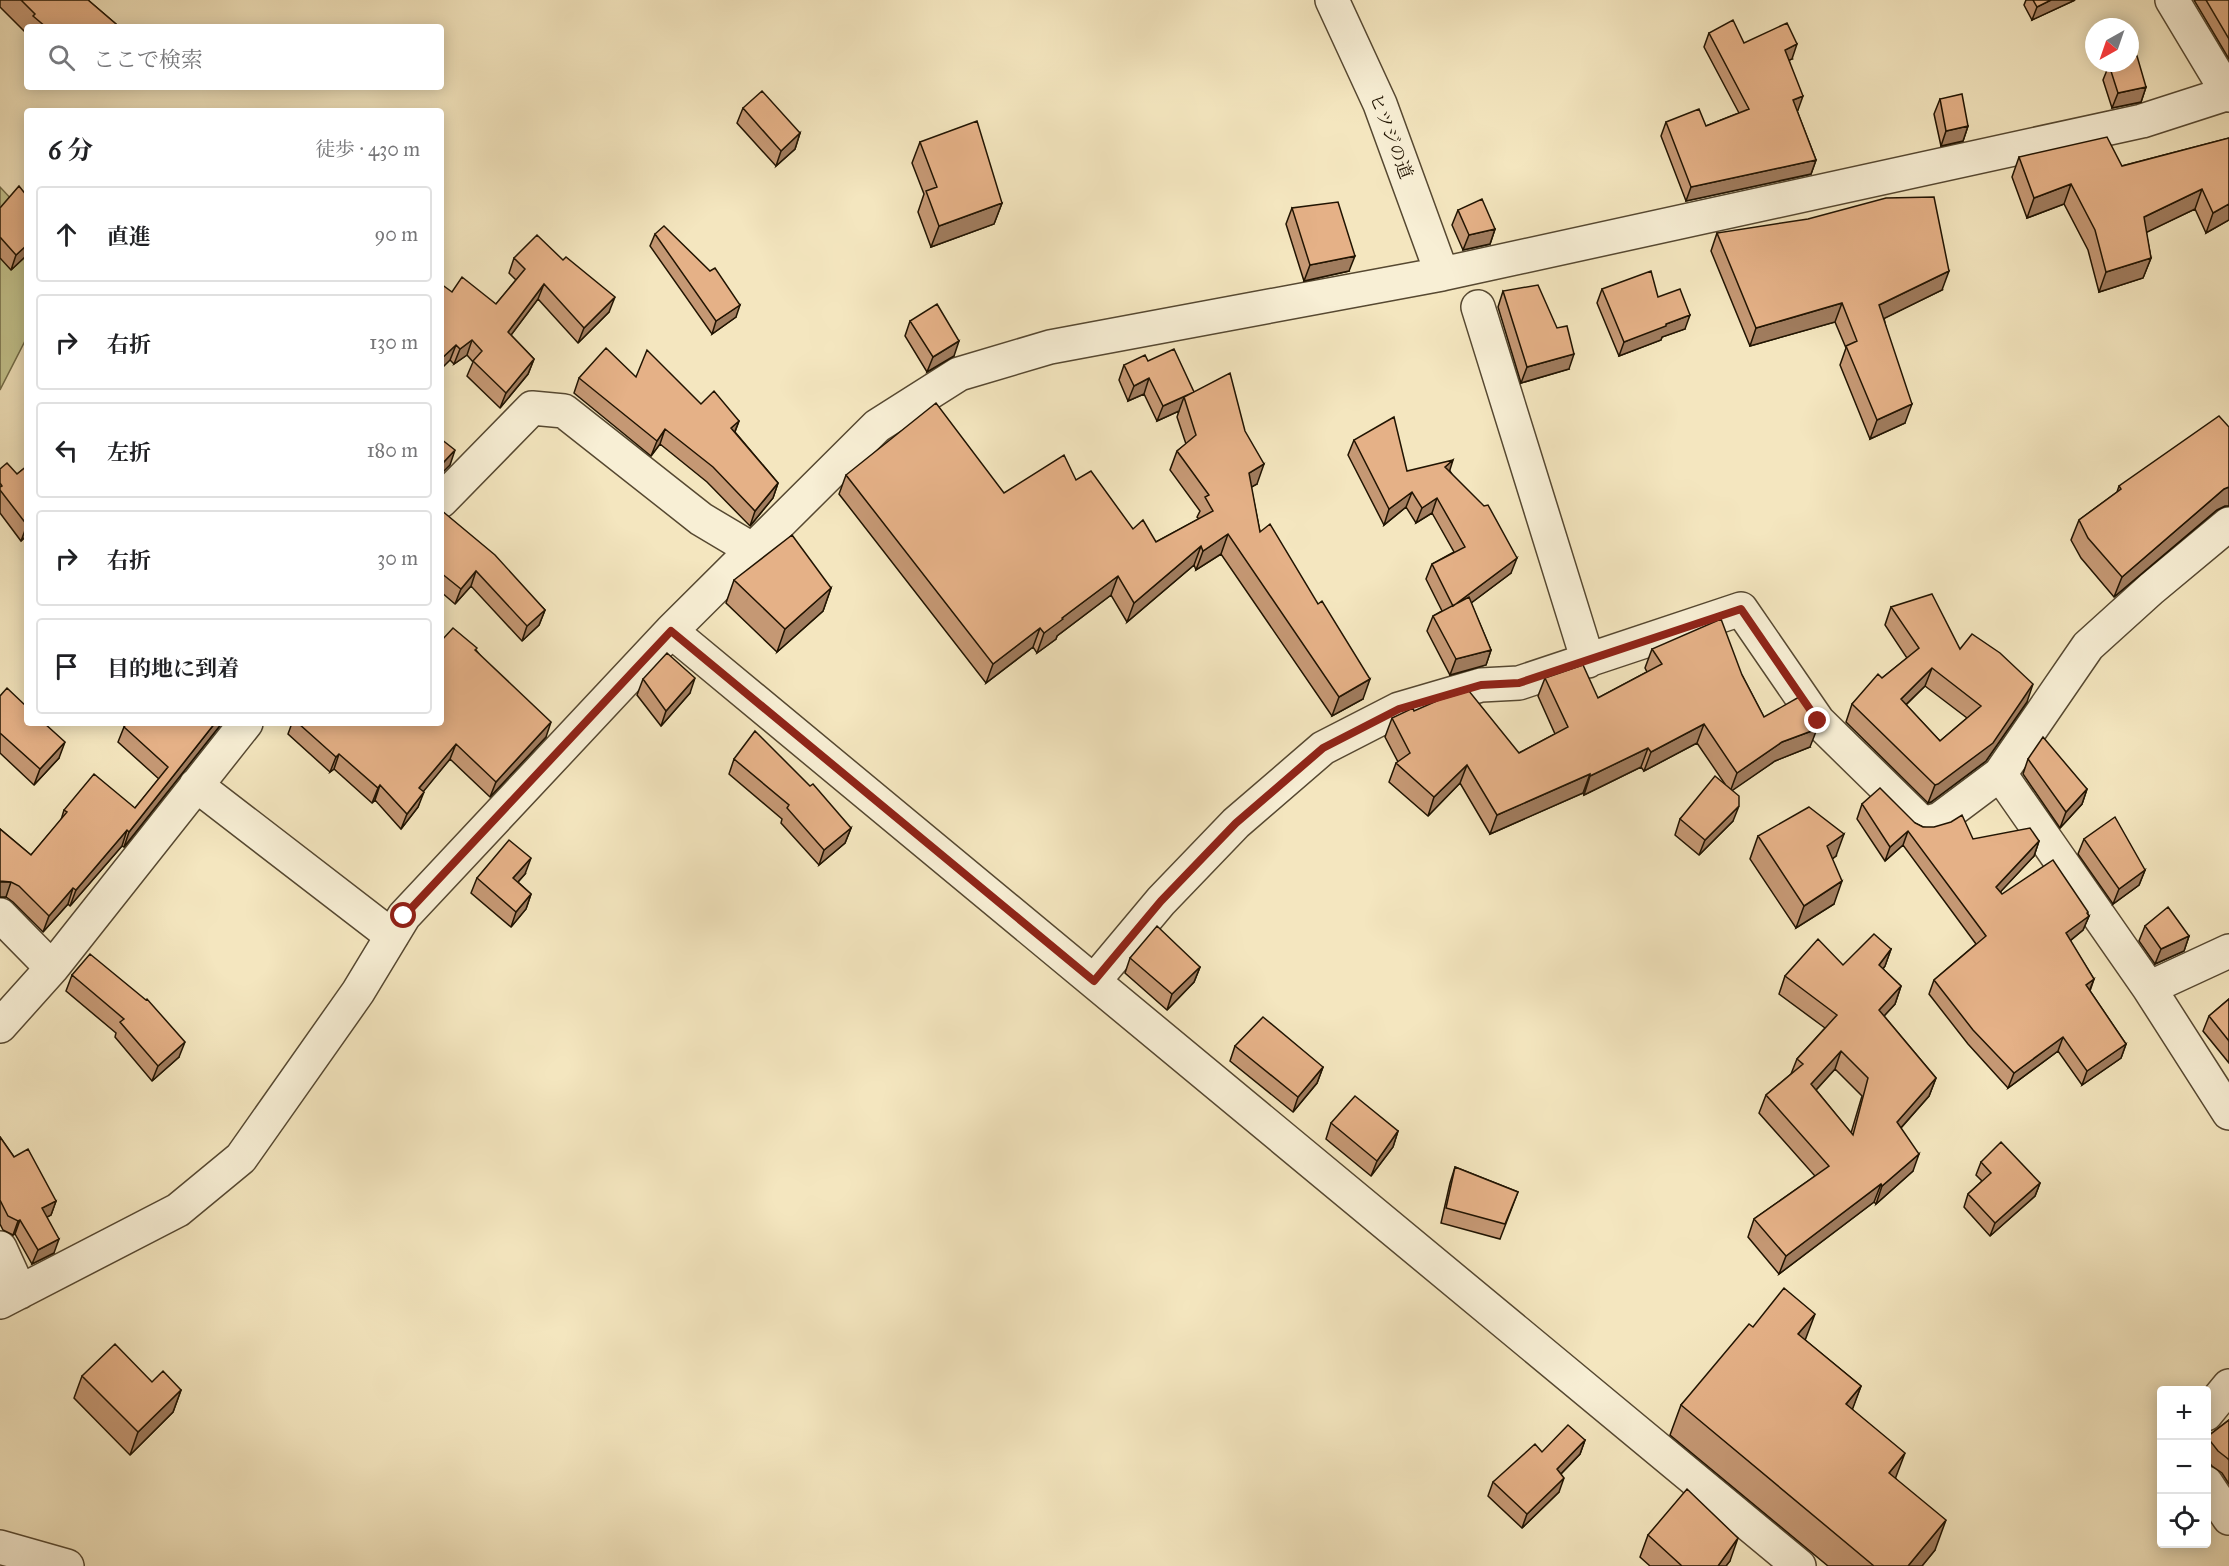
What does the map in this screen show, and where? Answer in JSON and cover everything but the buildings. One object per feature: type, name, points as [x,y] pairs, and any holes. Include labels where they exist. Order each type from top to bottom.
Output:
[{"type":"street","name":"ヒツジの道","points":[[1332,0],[1380,105],[1442,274]]},
{"type":"street","points":[[0,1248],[10,1297],[178,1210],[241,1158],[358,992],[404,916],[671,631],[877,426],[959,374],[1050,347],[1442,274],[2142,121],[2229,94],[2172,0]]},
{"type":"street","points":[[1478,307],[1588,661]]},
{"type":"street","points":[[444,498],[532,408],[564,411],[701,519],[753,550]]},
{"type":"street","points":[[1094,981],[1161,901],[1236,823],[1323,748],[1399,709],[1481,685],[1519,683],[1741,609],[1818,721],[1923,824],[1940,819],[2000,774],[2088,646],[2151,589],[2229,524]]},
{"type":"street","points":[[671,631],[1799,1566]]},
{"type":"street","points":[[0,1026],[52,968],[244,726]]},
{"type":"street","points":[[2000,774],[2149,988],[2229,1113]]},
{"type":"street","points":[[196,785],[392,936]]},
{"type":"street","points":[[0,915],[52,968]]},
{"type":"street","points":[[2149,988],[2229,951]]},
{"type":"street","points":[[2211,1408],[2229,1386]]},
{"type":"street","points":[[2211,1491],[2229,1518]]},
{"type":"street","points":[[0,1546],[67,1566]]},
{"type":"green space","points":[[0,187],[24,213],[24,343],[0,390]]},
{"type":"route","points":[[404,916],[671,631],[1094,981],[1161,901],[1236,823],[1323,748],[1399,709],[1481,685],[1519,683],[1741,609],[1818,721]]}]
